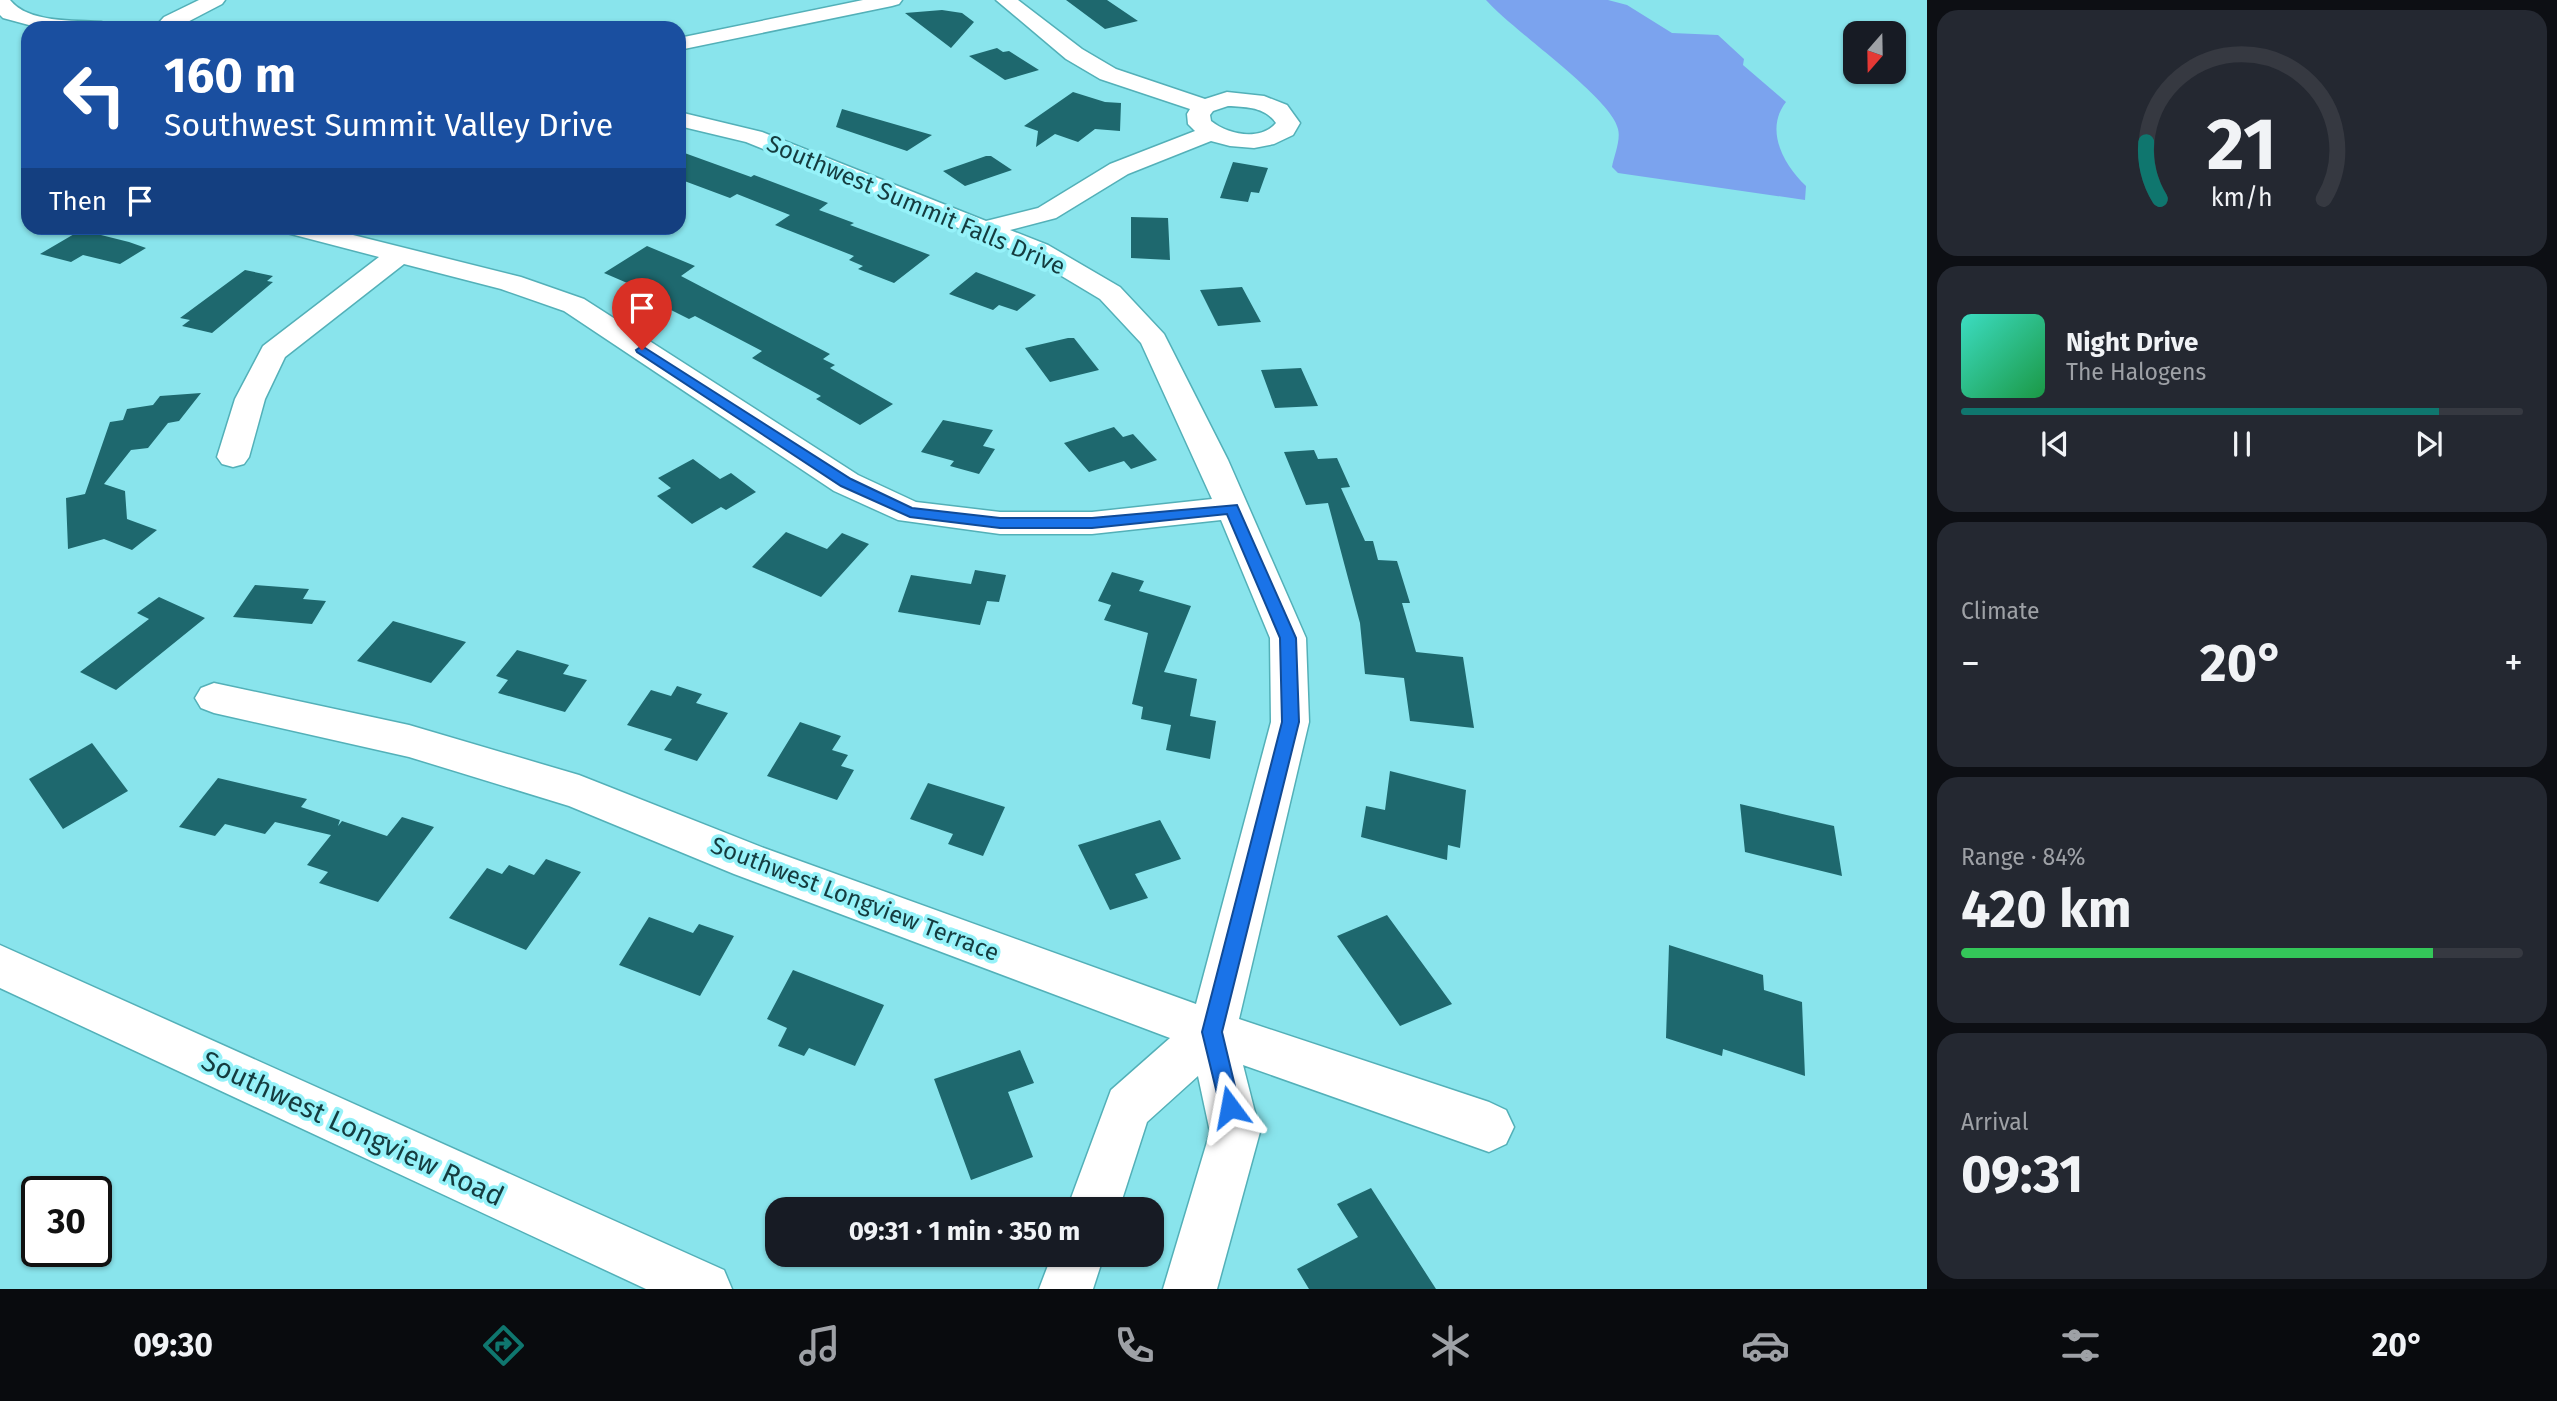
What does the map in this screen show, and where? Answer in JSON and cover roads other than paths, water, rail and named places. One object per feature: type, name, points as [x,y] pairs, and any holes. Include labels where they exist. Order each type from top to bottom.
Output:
[{"type":"street","points":[[171,21],[215,0]]},
{"type":"street","points":[[686,43],[892,0]]},
{"type":"street","points":[[1006,0],[1074,54],[1108,74],[1205,106]]},
{"type":"street","points":[[0,1],[10,14],[40,21]]},
{"type":"street","points":[[1227,99],[1255,101],[1279,110],[1288,123],[1285,130],[1267,139],[1238,140],[1211,132],[1198,119],[1198,114],[1205,106],[1227,99]]},
{"type":"street","name":"Southwest Summit Falls Drive","points":[[686,121],[754,137],[1039,251],[1110,293],[1154,340],[1232,508],[1288,638],[1290,722],[1212,1032],[1236,1132],[1190,1289]]},
{"type":"street","points":[[984,229],[1047,213],[1119,169],[1211,132]]},
{"type":"street","points":[[1039,251],[1047,213]]},
{"type":"street","points":[[324,235],[511,283],[574,305],[846,482],[910,512],[1000,523],[1092,523],[1232,508]]},
{"type":"street","points":[[233,457],[250,399],[273,352],[400,254]]},
{"type":"street","name":"Southwest Longview Terrace","points":[[214,698],[409,741],[579,792],[749,861],[1212,1032],[1489,1127]]},
{"type":"street","name":"Southwest Longview Road","points":[[0,966],[705,1289]]},
{"type":"street","points":[[1097,1197],[1128,1107],[1212,1032]]},
{"type":"street","points":[[1066,1289],[1074,1267]]},
{"type":"water","points":[[1486,0],[1608,0],[1627,5],[1672,33],[1718,35],[1744,59],[1743,65],[1786,102],[1777,124],[1777,135],[1784,158],[1806,186],[1805,200],[1618,173],[1612,167],[1619,133],[1612,116],[1580,82]]}]
